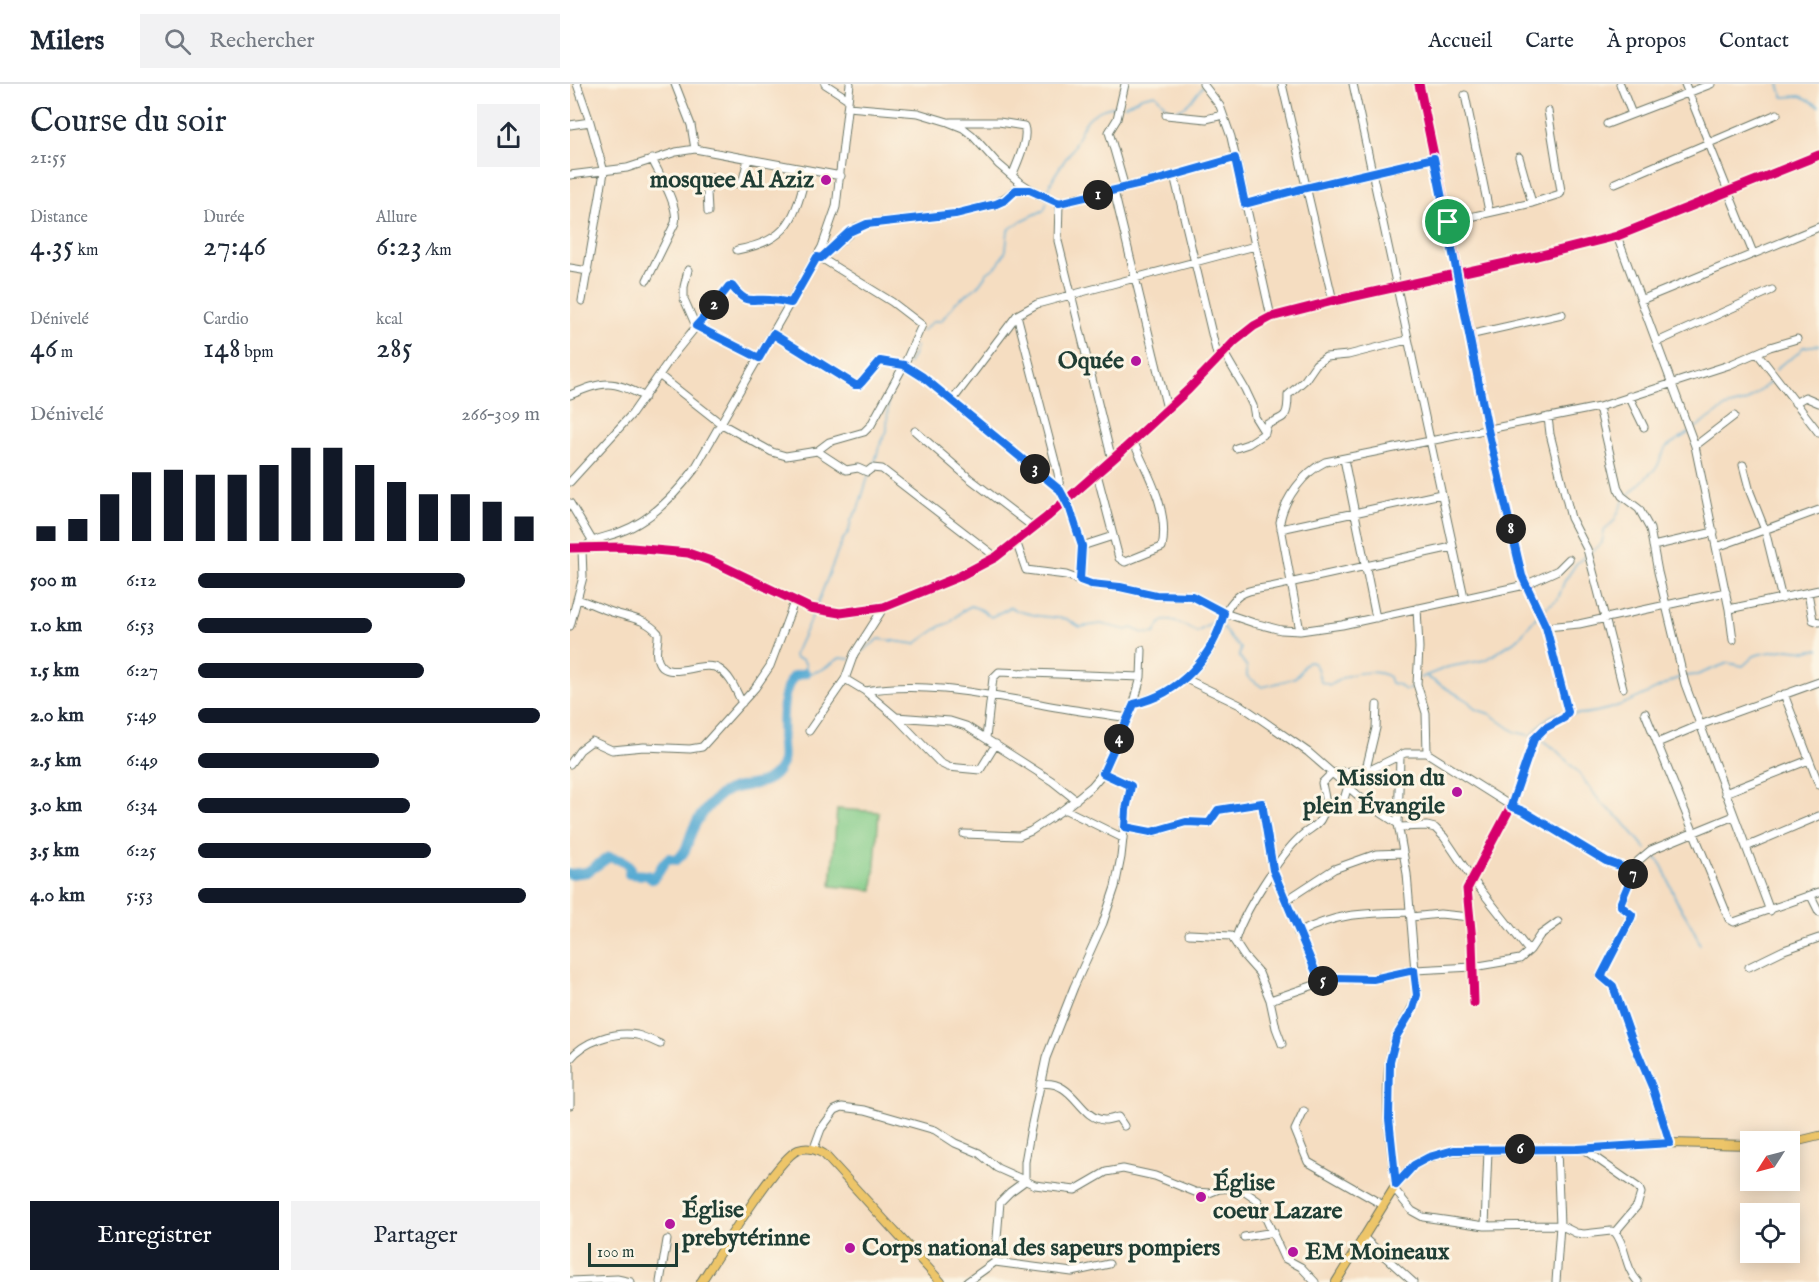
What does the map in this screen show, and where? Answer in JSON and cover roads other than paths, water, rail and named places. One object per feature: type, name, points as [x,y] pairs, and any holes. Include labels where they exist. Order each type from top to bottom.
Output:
[{"type":"main road","points":[[1800,1141],[1819,1136]]},
{"type":"main road","points":[[1336,1282],[1395,1187],[1414,1165],[1429,1157],[1454,1150],[1583,1149],[1670,1143],[1740,1145]]},
{"type":"main road","points":[[700,1282],[777,1168],[796,1150],[814,1148],[824,1154],[941,1282]]},
{"type":"street","points":[[577,84],[604,172],[582,301]]},
{"type":"street","points":[[675,84],[691,125],[695,149]]},
{"type":"street","points":[[825,84],[848,103],[918,113],[948,122],[972,135],[998,164],[1030,190],[1057,202],[1114,191],[1235,158]]},
{"type":"street","points":[[582,549],[592,540],[621,532],[644,519],[676,495],[694,470],[819,257],[836,207],[850,84]]},
{"type":"street","points":[[1124,84],[1117,119],[1109,132],[1125,188]]},
{"type":"street","points":[[1282,84],[1333,301]]},
{"type":"street","points":[[1353,84],[1464,597]]},
{"type":"street","points":[[1419,84],[1488,430],[1525,585],[1546,627],[1567,713],[1535,737],[1511,806],[1467,889],[1474,1003]]},
{"type":"street","points":[[1620,84],[1632,114]]},
{"type":"street","points":[[1685,84],[1753,253]]},
{"type":"street","points":[[1607,124],[1711,84]]},
{"type":"street","points":[[1204,86],[1217,101],[1224,115],[1271,317]]},
{"type":"street","points":[[1465,95],[1489,211]]},
{"type":"street","points":[[1448,222],[1558,196],[1561,191],[1548,111]]},
{"type":"street","points":[[1615,183],[1777,114]]},
{"type":"street","points":[[1166,115],[1206,119],[1224,115]]},
{"type":"street","points":[[570,124],[590,122]]},
{"type":"street","points":[[948,122],[999,122],[1024,126],[1026,131],[1015,178],[1016,190]]},
{"type":"street","points":[[570,175],[627,168],[676,152],[695,149],[841,176]]},
{"type":"street","points":[[570,548],[621,547],[688,553],[714,562],[810,608],[840,613],[884,607],[958,577],[996,556],[1097,474],[1224,352],[1254,326],[1271,317],[1617,236],[1819,155]]},
{"type":"street","points":[[1519,157],[1532,203]]},
{"type":"street","points":[[1245,204],[1307,187],[1434,158]]},
{"type":"street","points":[[647,280],[676,217],[652,159]]},
{"type":"street","points":[[708,212],[707,192],[712,177],[742,184],[748,159]]},
{"type":"street","points":[[737,250],[749,248],[782,233],[793,219],[807,170]]},
{"type":"street","points":[[1174,175],[1218,359]]},
{"type":"street","points":[[819,257],[857,227],[879,222],[955,214],[996,204],[1005,200],[1016,190],[1030,190]]},
{"type":"street","points":[[1114,191],[1167,409]]},
{"type":"street","points":[[1057,202],[1058,241],[1112,460]]},
{"type":"street","points":[[1641,300],[1819,227]]},
{"type":"street","points":[[1617,236],[1695,446],[1726,592],[1733,640]]},
{"type":"street","points":[[952,401],[1017,315],[1037,304],[1255,246]]},
{"type":"street","points":[[659,375],[720,423],[772,452],[786,456],[817,451],[830,442],[864,432],[871,425],[906,367],[922,325],[892,302],[819,257]]},
{"type":"street","points":[[570,268],[588,271]]},
{"type":"street","points":[[688,270],[684,299],[696,326],[759,358]]},
{"type":"street","points":[[570,482],[645,397],[696,326],[729,286],[732,286],[740,297],[746,300],[770,299],[791,303]]},
{"type":"street","points":[[1657,342],[1772,291]]},
{"type":"street","points":[[1469,335],[1563,314]]},
{"type":"street","points":[[1017,315],[1053,452],[1060,490],[1082,546],[1080,580]]},
{"type":"street","points":[[773,334],[855,385],[859,385],[880,361],[906,367],[923,377],[1060,490]]},
{"type":"street","points":[[1300,631],[1281,529],[1282,512],[1290,496],[1317,466],[1325,462],[1599,407],[1729,365],[1797,339]]},
{"type":"street","points":[[1236,448],[1248,444],[1265,433],[1267,424],[1285,417],[1288,412],[1288,395],[1305,380],[1316,364],[1326,357],[1348,355],[1407,340]]},
{"type":"street","points":[[1224,352],[1245,389],[1253,406],[1255,417],[1265,433]]},
{"type":"street","points":[[1758,354],[1819,433]]},
{"type":"street","points":[[570,395],[602,383],[611,383],[624,386],[645,397]]},
{"type":"street","points":[[1629,396],[1644,427]]},
{"type":"street","points":[[1795,403],[1805,397],[1819,403]]},
{"type":"street","points":[[1599,407],[1618,489],[1625,498],[1639,508],[1650,529],[1685,684],[1770,911]]},
{"type":"street","points":[[1695,446],[1734,416]]},
{"type":"street","points":[[1548,417],[1550,434],[1571,518],[1587,549],[1623,688]]},
{"type":"street","points":[[915,431],[969,478],[1033,527]]},
{"type":"street","points":[[1097,474],[1119,558],[1125,562],[1159,549],[1163,543],[1161,508],[1133,441]]},
{"type":"street","points":[[817,451],[846,471],[858,468],[867,472],[872,468],[882,469],[996,556]]},
{"type":"street","points":[[1344,459],[1376,618]]},
{"type":"street","points":[[1743,465],[1750,492],[1765,530],[1782,599]]},
{"type":"street","points":[[1281,529],[1441,494]]},
{"type":"street","points":[[570,503],[592,540]]},
{"type":"street","points":[[1717,547],[1819,510]]},
{"type":"street","points":[[1653,546],[1714,532]]},
{"type":"street","points":[[1082,546],[1113,537]]},
{"type":"street","points":[[1016,541],[1026,570],[1066,575],[1091,584],[1120,587],[1156,595],[1192,596],[1224,613],[1254,623],[1281,630],[1300,631],[1376,618],[1525,585],[1558,570],[1569,559]]},
{"type":"street","points":[[1134,704],[1150,700],[1195,669],[1213,644],[1224,613],[1239,596],[1250,590],[1292,583],[1452,547]]},
{"type":"street","points":[[570,626],[583,577],[582,549]]},
{"type":"street","points":[[1729,609],[1819,590]]},
{"type":"street","points":[[1546,627],[1605,618],[1726,592]]},
{"type":"street","points":[[1808,593],[1813,620],[1819,622]]},
{"type":"street","points":[[577,599],[634,617],[652,627],[658,633],[657,658],[661,665],[668,669],[682,671],[709,664],[719,669],[730,678],[742,703]]},
{"type":"street","points":[[570,764],[580,750],[592,741],[612,750],[644,747],[690,749],[702,747],[742,703],[770,666],[794,602]]},
{"type":"street","points":[[809,731],[845,679],[853,658],[884,607]]},
{"type":"street","points":[[1418,608],[1417,681],[1426,714],[1427,753]]},
{"type":"street","points":[[964,834],[1019,836],[1031,831],[1076,800],[1103,773],[1134,704],[1141,678],[1142,650]]},
{"type":"street","points":[[986,738],[993,678],[999,672],[1141,678]]},
{"type":"street","points":[[1184,678],[1240,705],[1308,752],[1369,805],[1398,826],[1435,828],[1528,951]]},
{"type":"street","points":[[845,679],[865,691],[896,717],[934,759],[948,767],[980,770],[996,744]]},
{"type":"street","points":[[1657,743],[1819,682]]},
{"type":"street","points":[[865,691],[919,687],[1128,718]]},
{"type":"street","points":[[1784,694],[1819,784]]},
{"type":"street","points":[[1326,807],[1333,801],[1344,800],[1347,786],[1369,769],[1376,728],[1377,705]]},
{"type":"street","points":[[1645,713],[1729,919],[1734,922],[1819,892]]},
{"type":"street","points":[[896,717],[950,721],[966,726],[1052,781],[1076,800]]},
{"type":"street","points":[[1235,941],[1245,914],[1273,870],[1301,836],[1318,825],[1326,807],[1326,795],[1322,783],[1332,772],[1369,769],[1405,753],[1427,753],[1511,806],[1525,812],[1606,861],[1634,871]]},
{"type":"street","points":[[1400,757],[1398,826],[1411,914],[1417,995],[1413,1009],[1396,1037],[1390,1061],[1389,1119],[1395,1187],[1412,1211],[1423,1217],[1485,1226],[1560,1225],[1576,1233],[1611,1230],[1615,1232],[1622,1245],[1626,1261],[1638,1282]]},
{"type":"street","points":[[1725,793],[1809,760]]},
{"type":"street","points":[[1025,1181],[1025,1162],[1046,1058],[1059,1021],[1103,923],[1115,887],[1131,786],[1103,773]]},
{"type":"street","points":[[1125,827],[1151,832],[1186,822],[1209,823],[1218,810],[1262,803],[1273,870],[1320,982]]},
{"type":"street","points":[[1064,809],[1123,838]]},
{"type":"street","points":[[1670,1143],[1653,1089],[1613,986],[1601,976],[1632,915],[1621,906],[1621,902],[1638,861],[1649,851],[1734,816]]},
{"type":"street","points":[[1746,847],[1819,816]]},
{"type":"street","points":[[1285,901],[1334,869],[1376,854],[1403,853]]},
{"type":"street","points":[[1811,896],[1819,912]]},
{"type":"street","points":[[1298,933],[1318,923],[1359,913],[1440,914],[1470,917]]},
{"type":"street","points":[[1269,1000],[1335,978],[1373,979],[1414,970],[1473,967],[1520,959],[1540,935],[1558,922]]},
{"type":"street","points":[[1189,934],[1231,936],[1259,973],[1282,1044]]},
{"type":"street","points":[[1749,967],[1784,950],[1819,938]]},
{"type":"street","points":[[570,1059],[576,1051],[608,1036],[635,1035],[660,1044]]},
{"type":"street","points":[[570,1066],[570,1105]]},
{"type":"street","points":[[1040,1084],[1048,1083],[1058,1086],[1071,1094],[1081,1108],[1095,1117],[1104,1120],[1118,1117],[1124,1126]]},
{"type":"street","points":[[814,1148],[821,1129],[835,1110],[843,1107],[865,1110],[935,1130],[955,1143],[979,1153],[997,1168],[1035,1185],[1066,1191],[1075,1190],[1106,1172],[1123,1169],[1155,1176],[1195,1192],[1235,1188],[1258,1201],[1284,1258],[1301,1267],[1316,1282]]},
{"type":"street","points":[[1304,1112],[1295,1130],[1308,1162],[1383,1205]]},
{"type":"street","points":[[1556,1282],[1560,1225],[1557,1149]]},
{"type":"street","points":[[1583,1149],[1639,1188],[1641,1193],[1637,1206],[1615,1232]]},
{"type":"street","points":[[1485,1226],[1488,1150]]},
{"type":"street","points":[[995,1262],[1000,1202],[1025,1181]]},
{"type":"street","points":[[1244,1237],[1274,1232]]},
{"type":"street","points":[[1363,1237],[1413,1282]]},
{"type":"street","points":[[660,1282],[667,1240]]},
{"type":"street","points":[[967,1282],[995,1262],[1072,1272],[1109,1264]]},
{"type":"street","points":[[570,1281],[631,1282]]},
{"type":"waterway","points":[[1779,84],[1783,97],[1802,96],[1819,106]]},
{"type":"waterway","points":[[1124,106],[1142,97],[1155,94],[1169,109],[1179,109],[1188,104],[1202,87]]},
{"type":"waterway","points":[[1047,197],[1053,178],[1087,121],[1099,111],[1116,106]]},
{"type":"waterway","points":[[922,331],[934,321],[941,321],[956,302],[977,287],[987,273],[998,265],[1006,250],[1008,230],[1044,210],[1047,202]]},
{"type":"waterway","points":[[1776,370],[1803,347],[1819,345]]},
{"type":"waterway","points":[[908,364],[916,346]]},
{"type":"waterway","points":[[1692,430],[1726,407],[1746,402],[1773,380]]},
{"type":"waterway","points":[[874,465],[887,431],[888,401]]},
{"type":"waterway","points":[[1627,496],[1657,467],[1666,447],[1688,433]]},
{"type":"waterway","points":[[816,607],[842,541],[858,509],[869,474]]},
{"type":"waterway","points":[[1591,552],[1602,543],[1604,531],[1614,521],[1624,500]]},
{"type":"waterway","points":[[1541,611],[1558,599],[1564,582],[1576,564],[1585,556]]},
{"type":"waterway","points":[[857,655],[879,639],[915,644],[941,626],[950,623],[971,606],[991,617],[1011,607],[1017,611],[1039,616],[1067,619],[1080,627],[1101,624],[1127,630],[1132,628],[1149,634],[1155,633],[1158,626],[1167,620],[1197,632],[1212,623],[1217,625]]},
{"type":"waterway","points":[[814,612],[794,655],[795,658],[803,660],[806,665],[805,673],[820,671],[840,658],[850,659]]},
{"type":"waterway","points":[[1420,678],[1448,667],[1485,660],[1518,639],[1538,615]]},
{"type":"waterway","points":[[1223,627],[1230,638],[1241,648],[1239,656],[1247,667],[1247,676],[1262,687],[1296,677],[1308,661],[1315,664],[1321,682],[1330,685],[1347,676],[1368,672],[1385,675],[1389,677],[1391,683],[1405,690],[1415,684]]},
{"type":"waterway","points":[[1685,676],[1697,675],[1728,663],[1743,666],[1754,656],[1760,654],[1788,649],[1807,651],[1819,649]]},
{"type":"waterway","points":[[570,874],[587,872],[609,857],[624,861],[630,867],[629,874],[647,875],[652,879],[666,860],[669,858],[676,860],[680,857],[698,820],[717,797],[728,790],[770,779],[776,773],[782,760],[786,691],[794,676],[805,673]]},
{"type":"waterway","points":[[1427,677],[1468,701],[1475,709],[1490,714],[1515,732],[1533,736]]},
{"type":"waterway","points":[[1569,714],[1584,714],[1612,708],[1680,677]]},
{"type":"waterway","points":[[1533,734],[1554,714],[1564,713]]},
{"type":"waterway","points":[[1538,738],[1554,748],[1577,771],[1602,804],[1621,819],[1646,849]]},
{"type":"waterway","points":[[1652,854],[1665,871],[1675,897],[1700,945]]},
{"type":"place","name":"mosquee Al Aziz","points":[[826,180]]},
{"type":"place","name":"Oquée","points":[[1136,361]]},
{"type":"place","name":"Mission du plein Évangile","points":[[1457,792]]},
{"type":"place","name":"Église coeur Lazare","points":[[1201,1197]]},
{"type":"place","name":"Église prebytérinne","points":[[670,1224]]},
{"type":"place","name":"Corps national des sapeurs pompiers","points":[[850,1248]]},
{"type":"place","name":"EM Moineaux","points":[[1293,1252]]}]
